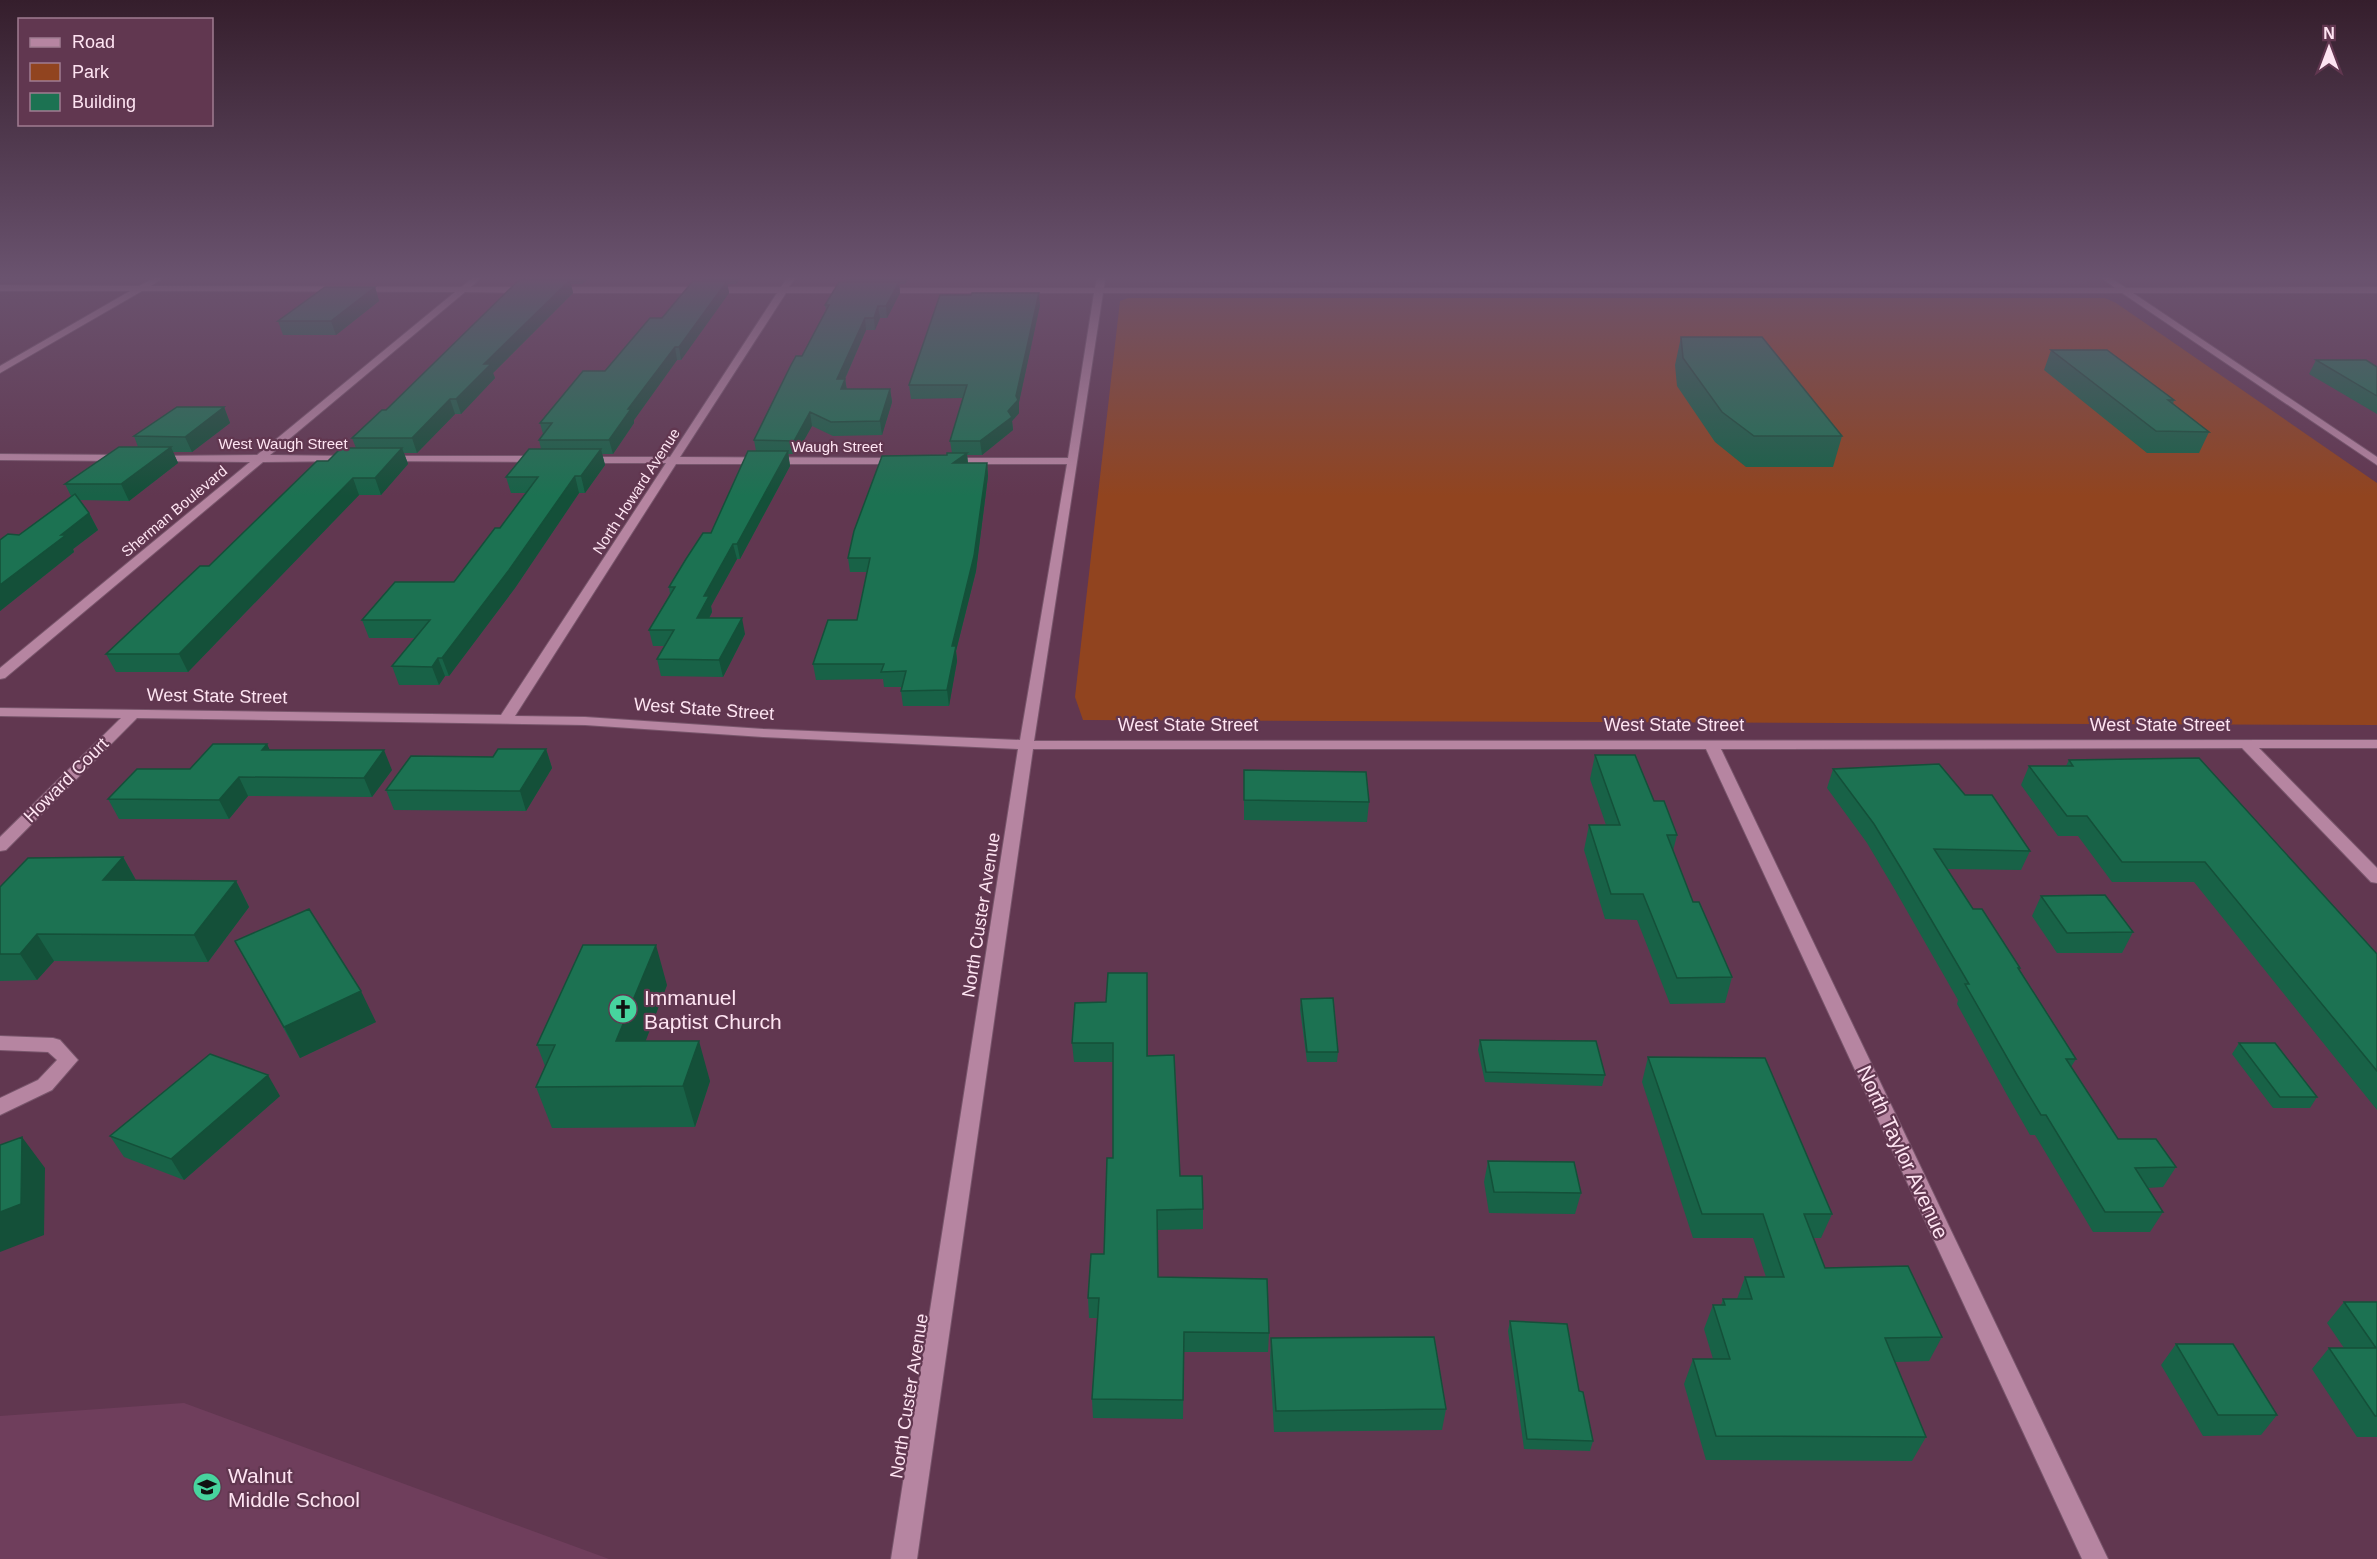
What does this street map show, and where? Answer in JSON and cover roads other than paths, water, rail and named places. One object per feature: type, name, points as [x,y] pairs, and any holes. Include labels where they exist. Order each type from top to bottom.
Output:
[{"type":"street","points":[[0,370],[33,351]]},
{"type":"street","name":"Sherman Boulevard","points":[[0,675],[389,351]]},
{"type":"street","name":"North Howard Avenue","points":[[505,720],[744,351]]},
{"type":"street","name":"North Custer Avenue","points":[[904,1559],[1026,745],[1090,351]]},
{"type":"street","points":[[2215,351],[2374,458]]},
{"type":"street","name":"West Waugh Street","points":[[0,458],[673,460]]},
{"type":"street","name":"Waugh Street","points":[[673,460],[909,461]]},
{"type":"street","points":[[933,461],[1074,461]]},
{"type":"street","name":"West State Street","points":[[0,712],[585,721],[763,733],[1026,745],[2377,744]]},
{"type":"street","name":"Howard Court","points":[[0,846],[133,714]]},
{"type":"street","name":"North Taylor Avenue","points":[[1711,744],[2096,1559]]},
{"type":"street","points":[[2246,744],[2377,878]]},
{"type":"street","points":[[0,1043],[53,1045],[69,1060],[45,1085],[0,1107]]},
{"type":"place","name":"Immanuel Baptist Church","points":[[623,1009]]},
{"type":"place","name":"Walnut Middle School","points":[[207,1487]]}]
